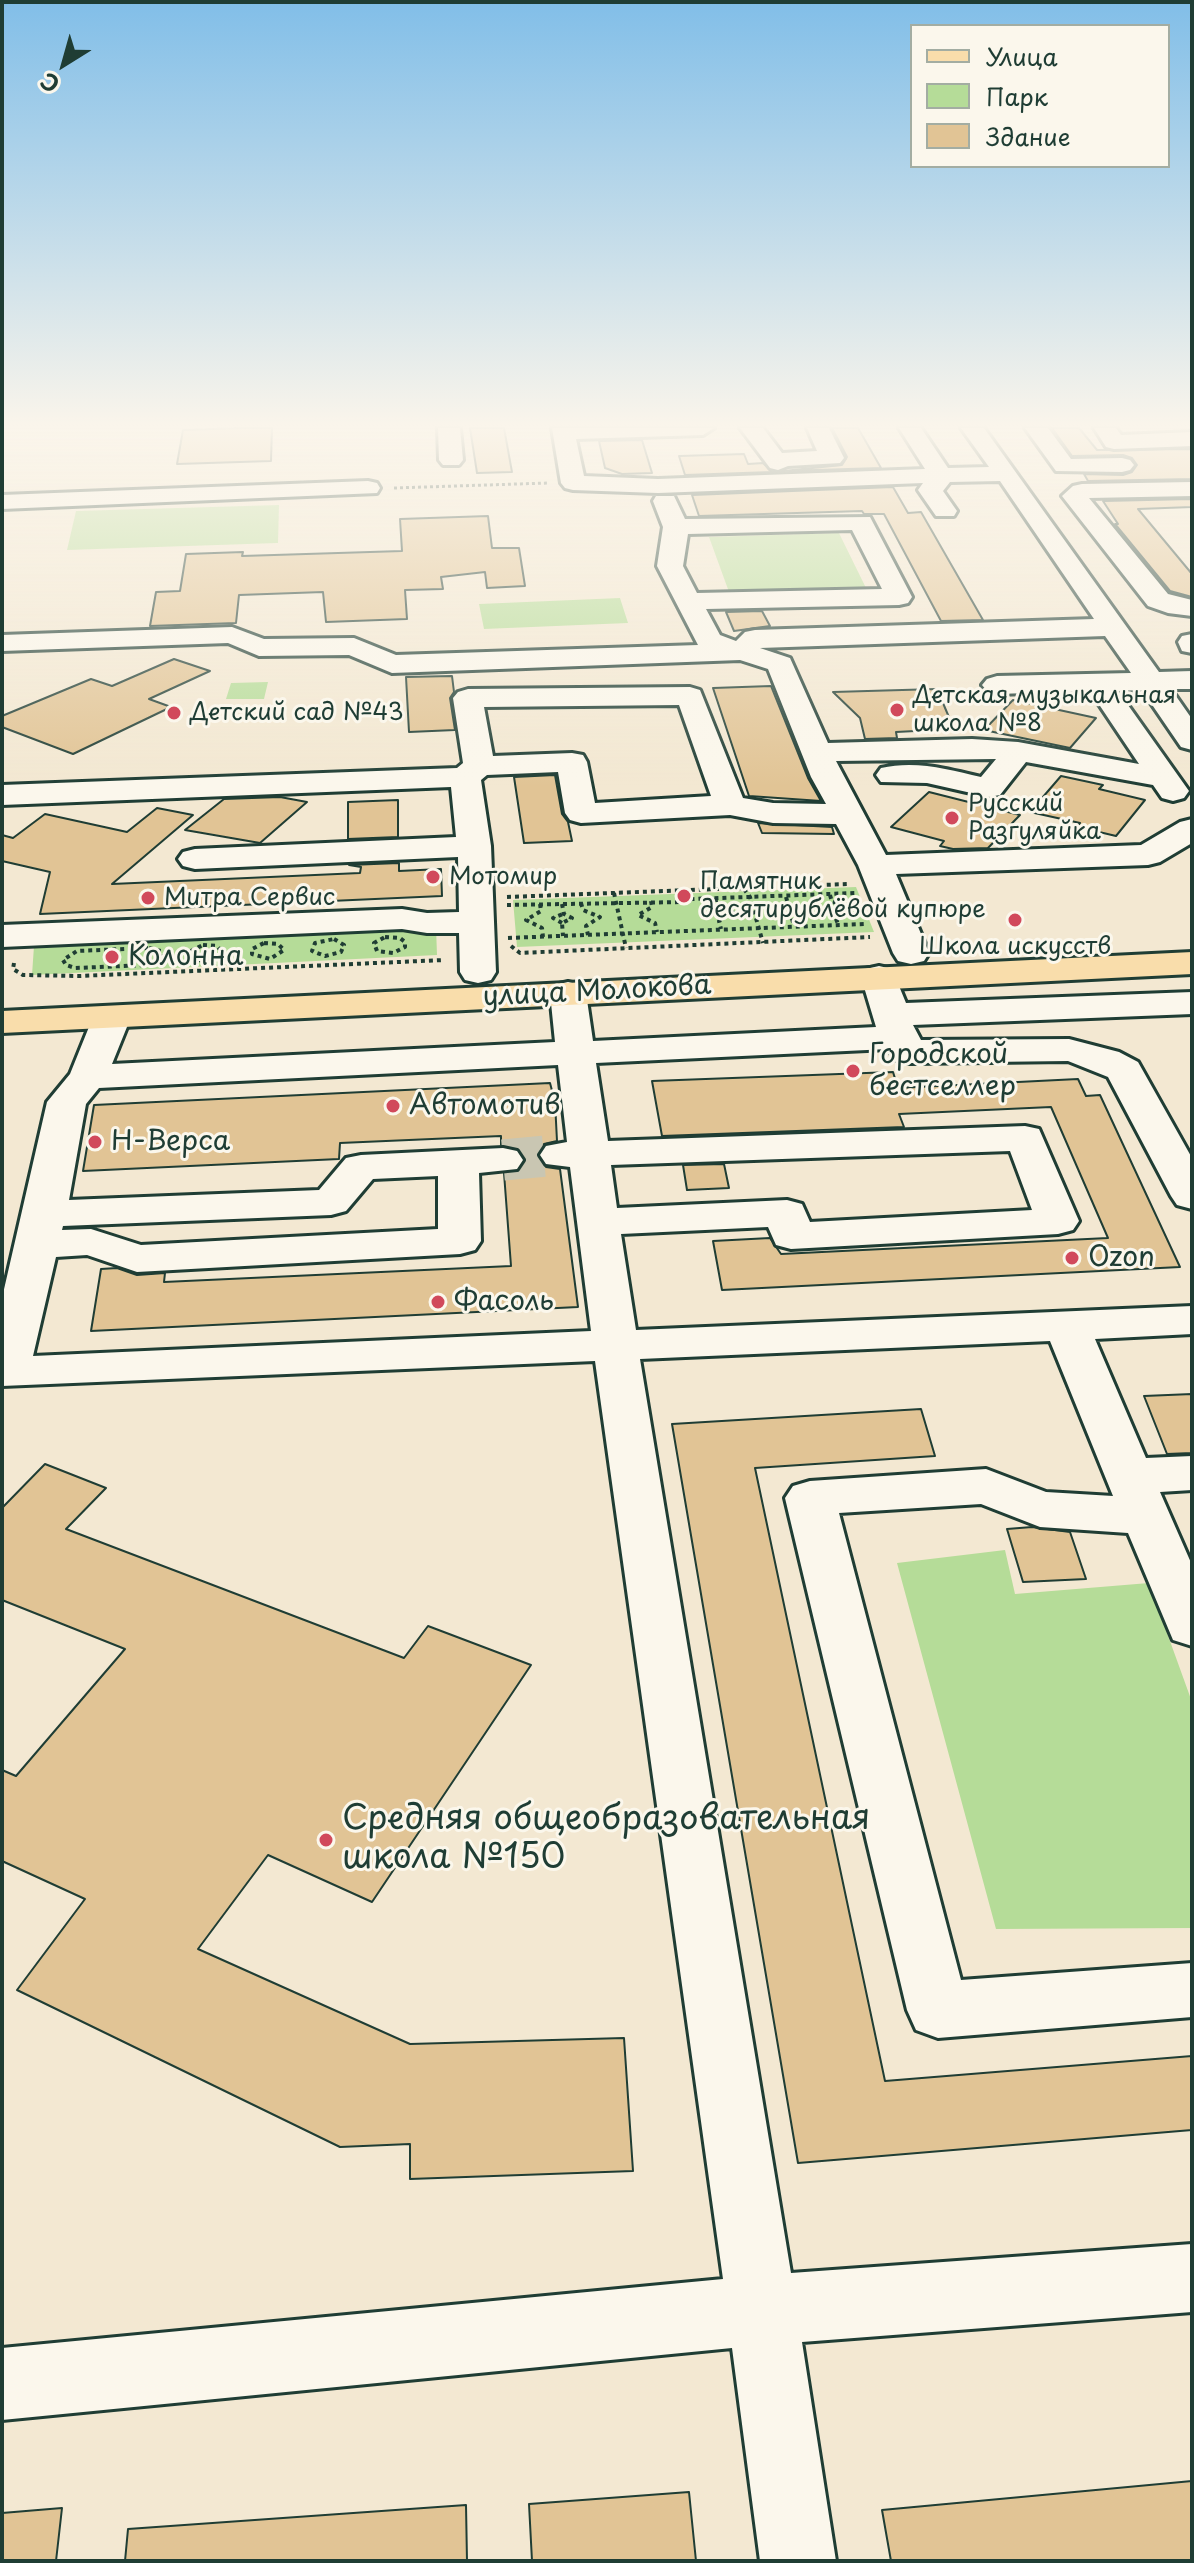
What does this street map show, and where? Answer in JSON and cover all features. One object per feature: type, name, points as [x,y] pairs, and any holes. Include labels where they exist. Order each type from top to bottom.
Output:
[{"type":"main road","name":"улица Молокова","points":[[2,996],[478,972],[897,937],[1192,939]]},
{"type":"main road","name":"улица Молокова","points":[[2,1022],[1192,963]]},
{"type":"street","points":[[673,548],[670,566],[709,641],[780,664],[848,814],[897,937]]},
{"type":"street","points":[[690,601],[899,597],[874,548]]},
{"type":"street","points":[[1059,548],[1192,741]]},
{"type":"street","points":[[1117,548],[1158,600],[1168,605],[1192,608]]},
{"type":"street","points":[[2,643],[232,635],[259,648],[354,646],[392,664],[740,652],[755,638],[1114,627]]},
{"type":"street","points":[[997,685],[1192,680]]},
{"type":"street","points":[[1097,681],[1192,819]]},
{"type":"street","points":[[478,972],[488,915],[474,846],[468,698],[690,696],[730,805]]},
{"type":"street","points":[[823,764],[922,761],[989,788],[1018,751],[1165,778]]},
{"type":"street","points":[[2,795],[472,772],[572,762],[581,813],[730,805],[773,813],[848,814]]},
{"type":"street","points":[[873,879],[1148,855],[1192,829]]},
{"type":"street","points":[[195,859],[474,846]]},
{"type":"street","points":[[8,947],[402,919],[427,923],[488,915]]},
{"type":"street","points":[[879,977],[895,1026],[910,1052],[1069,1050],[1105,1060],[1124,1070],[1192,1196]]},
{"type":"street","points":[[568,993],[577,1053],[573,1155],[597,1222],[764,2310],[798,2561]]},
{"type":"street","points":[[88,1077],[577,1053],[1192,1003]]},
{"type":"street","points":[[112,1017],[88,1077],[67,1102],[41,1229],[6,1372],[1192,1320]]},
{"type":"street","points":[[573,1155],[1025,1138],[1058,1221],[791,1236],[787,1213],[597,1222]]},
{"type":"street","points":[[41,1229],[91,1242],[137,1259],[460,1241],[458,1160]]},
{"type":"street","points":[[41,1229],[331,1202],[361,1167],[503,1160]]},
{"type":"street","points":[[1067,1327],[1192,1626]]},
{"type":"street","points":[[1192,1473],[1137,1496],[1040,1509],[986,1486],[810,1498],[938,2010],[1192,1990]]},
{"type":"street","points":[[2,2384],[764,2310],[1192,2278]]},
{"type":"path","points":[[488,915],[500,898],[864,883],[873,879]]},
{"type":"path","points":[[488,915],[540,904],[684,902],[716,898],[830,895],[873,879]]},
{"type":"path","points":[[744,889],[761,928],[763,943]]},
{"type":"path","points":[[614,893],[626,948]]},
{"type":"path","points":[[830,895],[832,902],[845,905],[834,914],[838,924]]},
{"type":"path","points":[[786,897],[788,904],[776,909],[791,915],[794,926]]},
{"type":"path","points":[[716,898],[716,902],[734,910],[719,921],[721,929]]},
{"type":"path","points":[[651,901],[652,907],[638,915],[655,923],[657,932]]},
{"type":"path","points":[[581,903],[583,910],[600,917],[586,926],[588,935]]},
{"type":"path","points":[[540,904],[541,911],[526,920],[542,928],[543,937]]},
{"type":"path","points":[[562,904],[564,914]]},
{"type":"path","points":[[564,914],[572,918],[562,923],[553,918],[564,914]]},
{"type":"path","points":[[488,915],[543,937],[838,924],[897,937]]},
{"type":"path","points":[[562,923],[563,936]]},
{"type":"path","points":[[690,946],[691,931]]},
{"type":"path","points":[[520,953],[897,937]]},
{"type":"path","points":[[8,947],[13,969],[19,974],[79,976],[444,960]]},
{"type":"path","points":[[77,951],[64,957],[64,963],[81,968],[146,965],[142,973]]},
{"type":"path","points":[[390,953],[391,962]]},
{"type":"path","points":[[328,956],[328,965]]},
{"type":"path","points":[[267,968],[268,959]]},
{"type":"path","points":[[205,971],[206,962]]},
{"type":"path","points":[[79,976],[81,968]]},
{"type":"green space","points":[[68,548],[139,548],[67,550]]},
{"type":"green space","points":[[713,548],[846,548],[866,588],[729,592]]},
{"type":"green space","points":[[620,598],[628,623],[484,629],[479,604]]},
{"type":"green space","points":[[268,682],[264,699],[226,699],[231,683]]},
{"type":"green space","points":[[856,887],[874,932],[517,947],[513,900]]},
{"type":"green space","points":[[436,927],[437,955],[32,975],[34,946]]},
{"type":"green space","points":[[1005,1550],[1015,1594],[1149,1583],[1192,1702],[1192,1928],[996,1929],[897,1563]]},
{"type":"building","points":[[402,548],[519,548],[525,586],[487,588],[485,572],[441,577],[443,589],[405,590],[407,619],[326,622],[323,592],[239,595],[236,623],[150,626],[156,592],[180,591],[186,554],[243,552],[242,556],[402,551]]},
{"type":"building","points":[[902,548],[941,548],[983,620],[941,621]]},
{"type":"building","points":[[1134,548],[1170,548],[1192,574],[1192,597],[1170,591]]},
{"type":"building","points":[[762,611],[770,626],[734,631],[726,612]]},
{"type":"building","points":[[174,659],[210,671],[149,699],[171,707],[73,754],[2,727],[2,716],[91,679],[112,686]]},
{"type":"building","points":[[452,676],[454,692],[450,698],[455,730],[409,732],[406,677]]},
{"type":"building","points":[[771,686],[808,778],[821,801],[749,796],[713,688]]},
{"type":"building","name":"Детская музыкальная школа №8","points":[[937,689],[954,729],[896,732],[897,738],[865,739],[860,718],[833,692]]},
{"type":"building","points":[[1013,700],[1096,718],[1070,748],[984,730]]},
{"type":"building","points":[[555,775],[562,814],[568,822],[572,841],[524,843],[514,777]]},
{"type":"building","points":[[1061,776],[1103,785],[1099,789],[1145,800],[1116,836],[1078,827],[1080,823],[1030,812]]},
{"type":"building","points":[[929,792],[1020,815],[988,848],[953,849],[940,846],[944,841],[891,827]]},
{"type":"building","points":[[280,797],[307,802],[260,843],[185,830],[224,799]]},
{"type":"building","points":[[398,800],[398,837],[348,839],[348,802]]},
{"type":"building","points":[[157,808],[193,815],[112,884],[360,873],[361,867],[349,865],[399,863],[399,871],[441,869],[442,896],[40,914],[50,872],[2,861],[2,835],[13,838],[45,814],[127,832]]},
{"type":"building","points":[[758,823],[832,827],[834,834],[762,833]]},
{"type":"building","points":[[893,1072],[898,1088],[1078,1079],[1086,1096],[1100,1095],[1180,1267],[722,1290],[713,1241],[770,1238],[781,1254],[1108,1238],[1051,1107],[899,1114],[904,1127],[662,1136],[652,1081]]},
{"type":"building","points":[[550,1083],[555,1102],[557,1141],[544,1144],[538,1157],[546,1167],[560,1169],[578,1307],[91,1331],[101,1269],[117,1268],[137,1275],[165,1273],[164,1282],[511,1266],[504,1173],[517,1172],[526,1162],[520,1149],[501,1145],[501,1136],[340,1143],[339,1159],[83,1171],[94,1105]]},
{"type":"building","points":[[724,1164],[729,1188],[687,1190],[683,1165]]},
{"type":"building","points":[[1192,1394],[1192,1453],[1167,1454],[1144,1396]]},
{"type":"building","points":[[921,1409],[935,1456],[755,1468],[885,2081],[1192,2056],[1192,2130],[798,2163],[672,1424]]},
{"type":"building","points":[[45,1464],[106,1488],[66,1529],[404,1658],[428,1626],[531,1665],[372,1902],[268,1855],[198,1949],[410,2044],[624,2038],[633,2171],[410,2179],[410,2144],[340,2147],[17,1990],[85,1899],[2,1861],[2,1770],[16,1776],[125,1649],[2,1600],[2,1508]]},
{"type":"building","points":[[1032,1527],[1070,1532],[1086,1579],[1023,1582],[1007,1529]]},
{"type":"building","points":[[1192,2481],[1192,2561],[891,2561],[882,2510]]},
{"type":"building","points":[[689,2492],[696,2561],[532,2561],[529,2504]]},
{"type":"building","points":[[466,2505],[467,2561],[125,2561],[128,2529]]},
{"type":"building","points":[[62,2508],[56,2561],[2,2561],[2,2513]]},
{"type":"tunnel","points":[[503,1160],[558,1155]]},
{"type":"place","name":"Детская музыкальная школа №8","points":[[897,710]]},
{"type":"place","name":"Детский сад №43","points":[[174,713]]},
{"type":"place","name":"Русский Разгуляйка","points":[[952,818]]},
{"type":"place","name":"Мотомир","points":[[433,877]]},
{"type":"place","name":"Памятник десятирублёвой купюре","points":[[684,896]]},
{"type":"place","name":"Митра Сервис","points":[[148,898]]},
{"type":"place","name":"Школа искусств","points":[[1015,920]]},
{"type":"place","name":"Колонна","points":[[112,957]]},
{"type":"place","name":"Городской бестселлер","points":[[853,1071]]},
{"type":"place","name":"Автомотив","points":[[393,1106]]},
{"type":"place","name":"Н-Верса","points":[[95,1142]]},
{"type":"place","name":"Ozon","points":[[1072,1258]]},
{"type":"place","name":"Фасоль","points":[[438,1302]]},
{"type":"place","name":"Средняя общеобразовательная школа №150","points":[[326,1840]]}]
